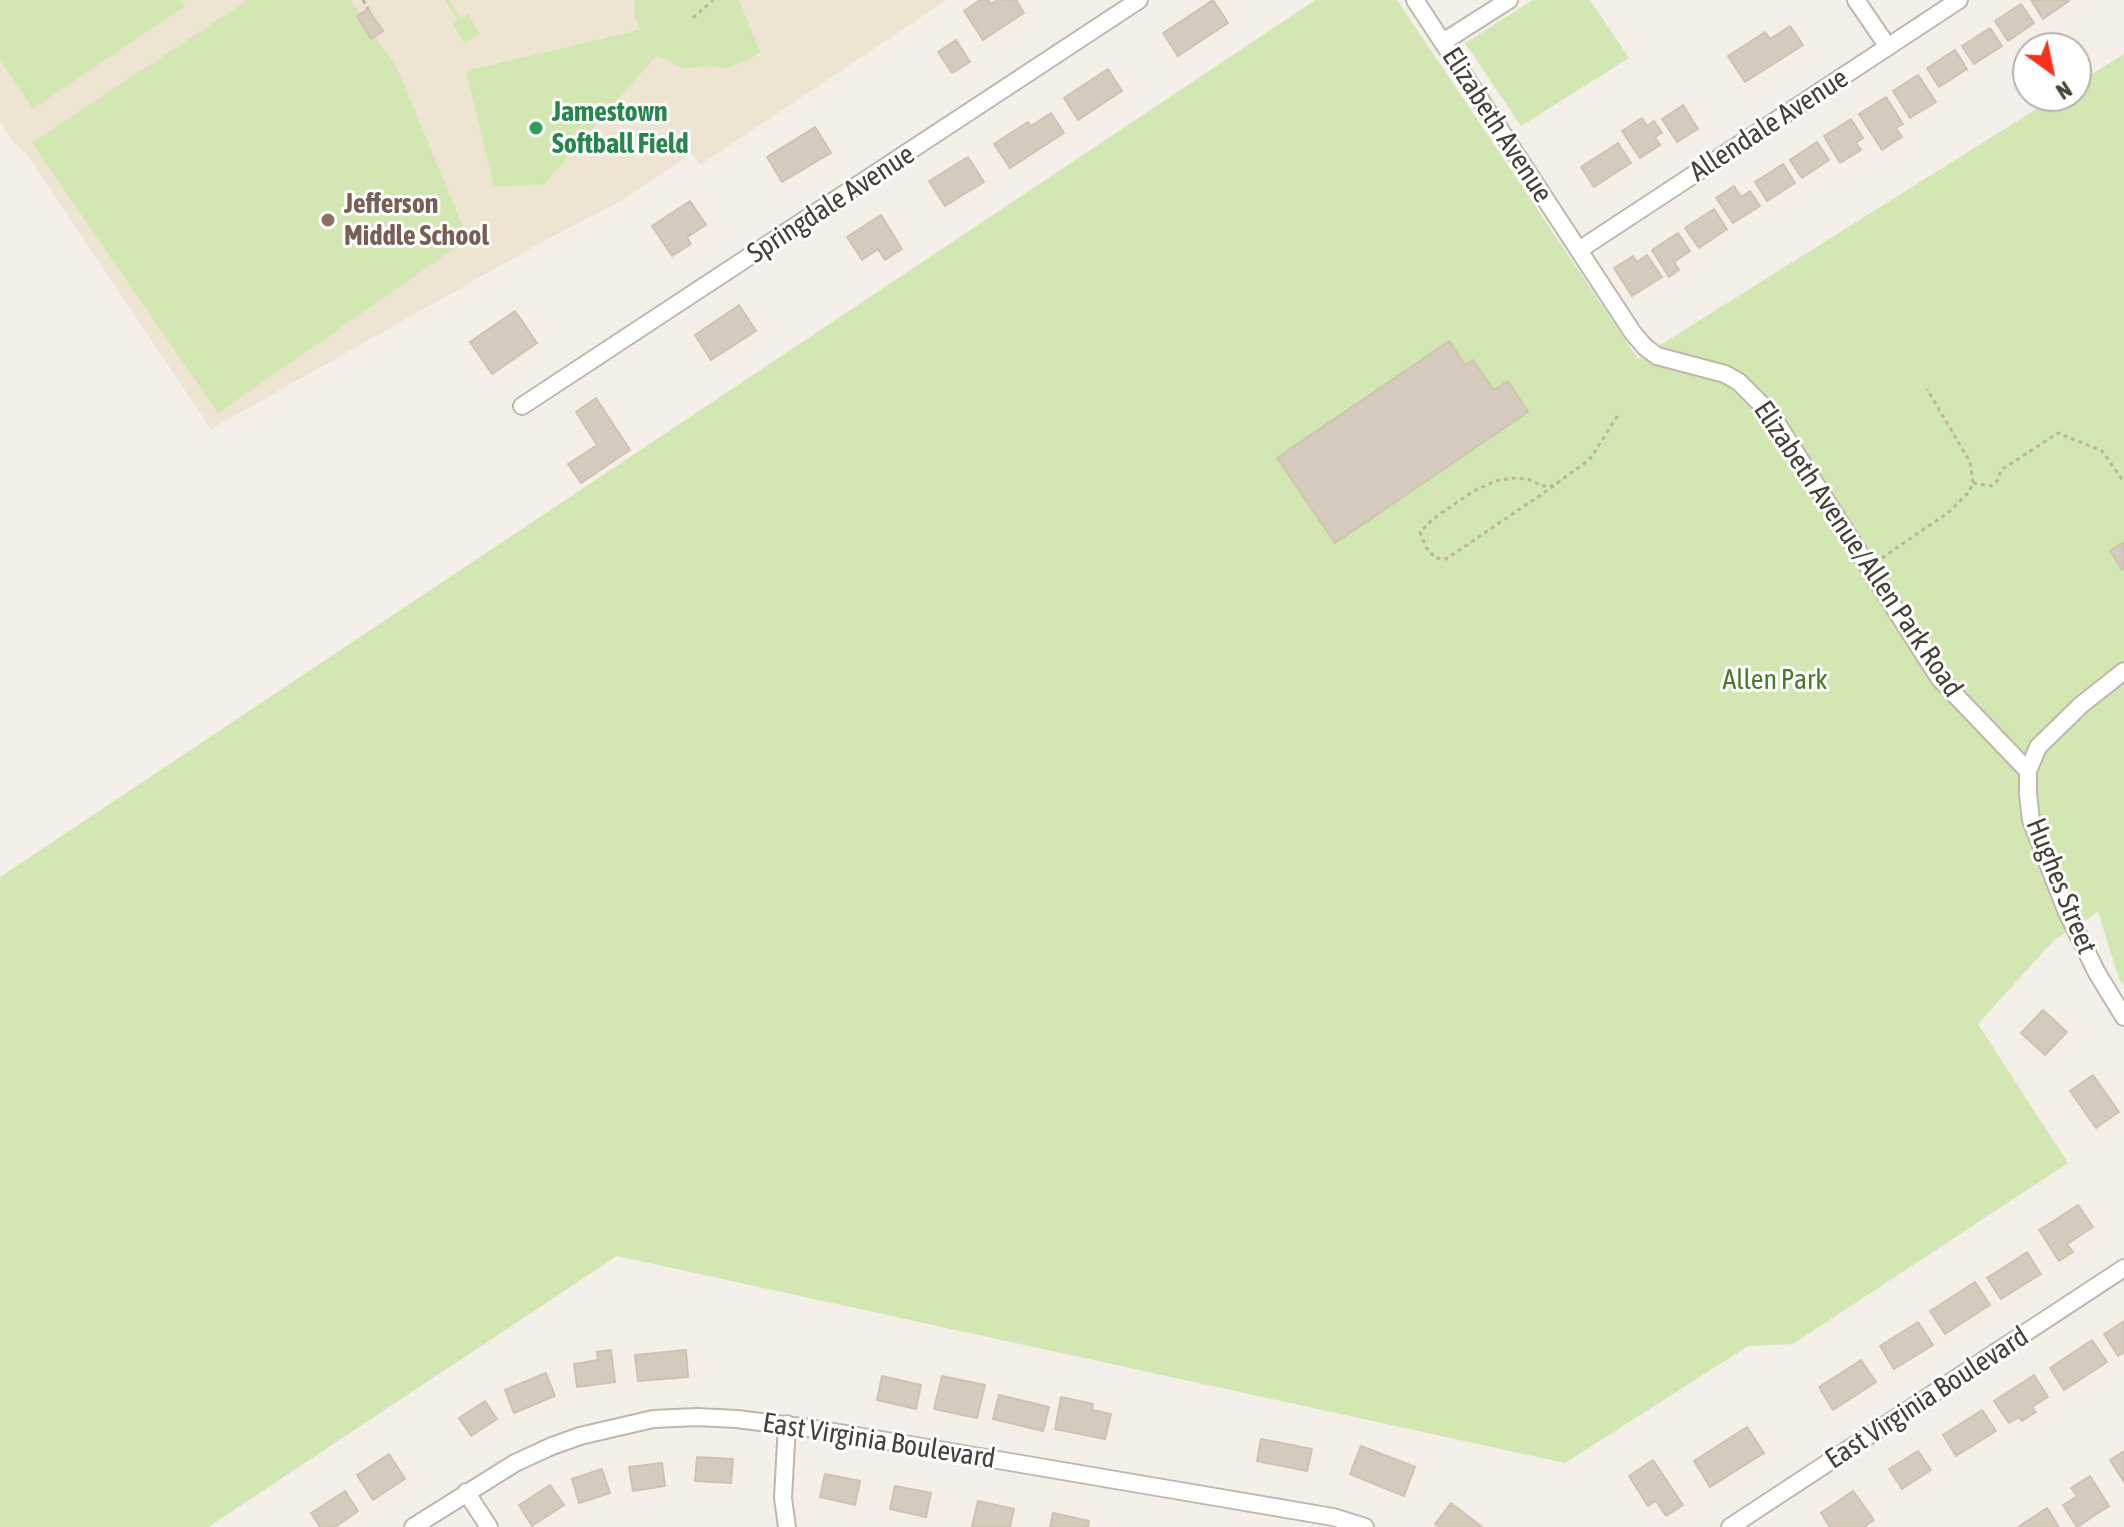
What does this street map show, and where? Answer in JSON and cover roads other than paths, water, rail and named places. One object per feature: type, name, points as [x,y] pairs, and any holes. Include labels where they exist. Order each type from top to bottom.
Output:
[{"type":"street","name":"Springdale Avenue","points":[[522,406],[1139,0]]},
{"type":"street","name":"Elizabeth Avenue","points":[[1415,0],[1579,250]]},
{"type":"street","points":[[1443,42],[1509,0]]},
{"type":"street","points":[[1856,0],[1888,47]]},
{"type":"street","name":"Allendale Avenue","points":[[1579,250],[1959,0]]},
{"type":"street","name":"Elizabeth Avenue/Allen Park Road","points":[[1579,250],[1645,347],[1657,356],[1725,374],[1739,382],[1763,405],[1939,678],[2028,771]]},
{"type":"street","points":[[2028,771],[2038,747],[2081,705],[2124,671]]},
{"type":"street","name":"Hughes Street","points":[[2028,771],[2031,820],[2066,910],[2097,973],[2124,1017]]},
{"type":"street","name":"East Virginia Boulevard","points":[[1730,1527],[2124,1268]]},
{"type":"street","name":"East Virginia Boulevard","points":[[413,1527],[515,1463],[580,1436],[653,1419],[724,1418],[787,1424],[1291,1518],[1333,1517],[1365,1527]]},
{"type":"street","points":[[787,1424],[783,1498],[787,1527]]},
{"type":"street","points":[[466,1492],[489,1527]]},
{"type":"place","name":"Jamestown Softball Field","points":[[536,128]]},
{"type":"place","name":"Jefferson Middle School","points":[[328,220]]},
{"type":"park label","name":"Allen Park","points":[[1775,680]]}]
